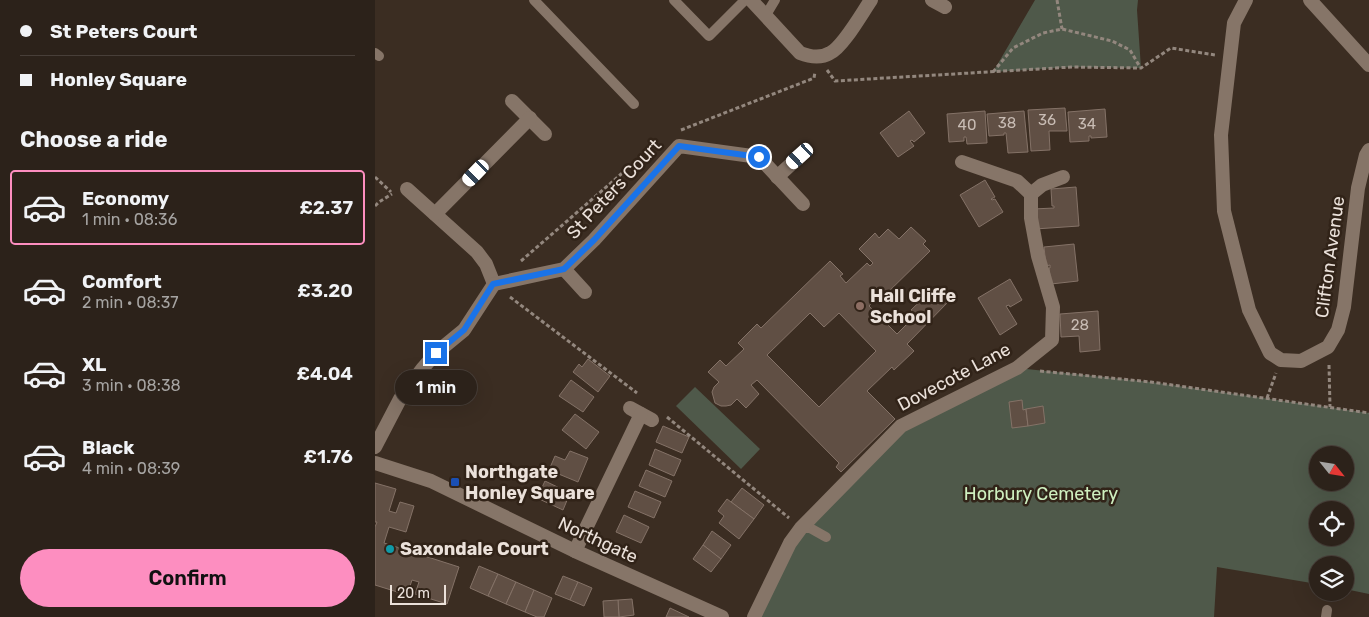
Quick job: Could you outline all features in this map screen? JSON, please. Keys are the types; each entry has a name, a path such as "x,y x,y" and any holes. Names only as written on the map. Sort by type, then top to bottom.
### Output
{"street":[{"path":"751,0 800,53 809,57 819,57 831,53 842,42 871,0"},
{"path":"932,0 945,7"},
{"path":"1246,0 1234,23 1221,135 1223,211 1249,310 1270,353 1281,360 1301,361 1328,347"},
{"path":"1309,0 1369,65"},
{"path":"513,100 545,134"},
{"path":"435,214 530,118"},
{"name":"St Peters Court","path":"564,269 594,240 679,146 759,157 803,204"},
{"name":"Clifton Avenue","path":"1328,347 1338,330 1344,307 1359,188 1366,155 1369,150"},
{"path":"777,177 800,156"},
{"path":"962,162 1017,181 1031,194 1043,184 1063,177"},
{"path":"403,194 435,214 477,252 486,264 493,284"},
{"name":"Dovecote Lane","path":"754,617 790,544 801,528 901,426 1017,368 1051,340 1053,307 1038,256 1031,218 1031,194"},
{"path":"375,446 400,399 436,353 464,330 493,284 564,269 585,292"},
{"path":"575,551 646,413"},
{"name":"Northgate","path":"375,463 431,481 575,551 721,617"}],"lane":[{"path":"534,0 634,104"},
{"path":"674,0 709,36 745,0"},
{"path":"765,15 775,0"},
{"path":"801,528 810,528 827,537"}],"path":[{"path":"1057,0 1062,29"},
{"path":"993,72 1013,48 1043,33 1062,29 1112,41 1130,50 1141,68"},
{"path":"819,57 835,81 1072,67 1141,68 1171,48 1230,57"},
{"path":"375,177 393,194"},
{"path":"375,206 393,194 403,194"},
{"path":"493,284 638,394"},
{"path":"1328,347 1330,407"},
{"path":"1267,398 1281,360"},
{"path":"1017,368 1151,382 1369,413"},
{"path":"646,413 801,528"}],"green space":[{"path":"1035,0 1138,0 1141,68 1072,67 993,72"},
{"name":"Horbury Cemetery","path":"1017,368 1151,382 1369,413 1369,594 1354,591 1354,556 1309,556 1309,583 1217,567 1214,617 754,617 790,543 901,426"},
{"path":"695,387 760,449 741,469 676,406"}],"building":[{"path":"1065,108 1067,131 1049,131 1050,150 1031,151 1028,110"},
{"path":"1105,109 1107,137 1091,138 1089,136 1089,141 1070,142 1068,112"},
{"path":"909,111 925,133 914,142 910,141 914,146 898,157 880,133"},
{"path":"985,111 987,143 967,144 966,137 964,137 964,141 949,142 947,114"},
{"path":"1024,111 1028,152 1008,153 1006,133 1004,135 989,136 987,114"},
{"path":"985,180 995,197 991,199 995,199 1003,212 979,227 960,195"},
{"path":"1076,187 1079,226 1035,229 1033,209 1054,208 1052,206 1051,189"},
{"path":"911,227 926,241 923,244 930,251 880,300 877,298 869,306 897,334 916,315 911,310 935,287 949,301 907,344 914,351 894,370 892,367 867,391 895,419 841,472 836,467 839,463 757,380 751,385 759,394 746,408 737,399 731,405 726,406 715,403 712,392 719,382 708,372 720,360 726,366 744,349 738,343 757,324 761,328 830,261 843,274 840,276 846,283 867,263 870,266 873,263 859,249 875,233 879,238 888,229 899,239","holes":["810,313 824,327 839,313 876,351 819,407 767,355"]},
{"path":"1074,244 1078,281 1051,284 1050,265 1046,266 1044,247"},
{"path":"1010,279 1022,300 1010,307 1009,305 1006,306 1017,324 1000,335 978,298"},
{"path":"1098,311 1100,350 1080,352 1079,336 1061,337 1060,314"},
{"path":"588,359 610,376 598,392 573,372 579,364 582,367"},
{"path":"571,380 594,397 583,412 559,396"},
{"path":"1022,400 1023,410 1026,409 1028,426 1012,428 1009,402"},
{"path":"1043,406 1045,423 1028,426 1026,409"},
{"path":"575,414 599,432 586,449 562,430"},
{"path":"663,426 689,437 682,453 656,442"},
{"path":"655,449 681,460 674,476 649,465"},
{"path":"570,451 588,458 578,482 549,470 555,456 565,460"},
{"path":"646,470 672,481 665,497 639,486"},
{"path":"545,481 570,493 563,510 537,498"},
{"name":"Saxondale Court","path":"375,483 396,489 389,511 396,513 400,502 414,506 406,532 389,527 384,543 459,567 447,604 415,594 419,582 412,580 407,595 375,585 375,527 377,522 375,522"},
{"path":"742,488 764,505 754,519 731,502"},
{"path":"635,491 661,502 654,518 628,507"},
{"path":"727,499 754,519 739,539 719,523 724,516 718,511"},
{"path":"624,515 649,527 641,543 616,532"},
{"path":"712,531 731,545 721,559 703,545"},
{"path":"703,545 721,559 711,572 693,559"},
{"path":"479,566 498,574 488,596 470,588"},
{"path":"498,574 516,582 506,604 488,596"},
{"path":"563,576 578,582 570,600 555,594"},
{"path":"516,582 534,590 525,612 506,604"},
{"path":"578,582 592,588 584,606 570,600"},
{"path":"534,590 552,598 544,617 537,617 525,612"},
{"path":"632,599 634,615 619,617 618,600"},
{"path":"618,600 619,617 604,617 603,601"},
{"path":"670,608 689,617 666,617"}],"place":[{"name":"Hall Cliffe School","path":"860,306"},
{"name":"Northgate Honley Square","path":"455,482"},
{"name":"Saxondale Court","path":"390,549"}],"route":[{"path":"436,353 464,330 493,284 564,269 594,240 679,146 759,157"}]}
